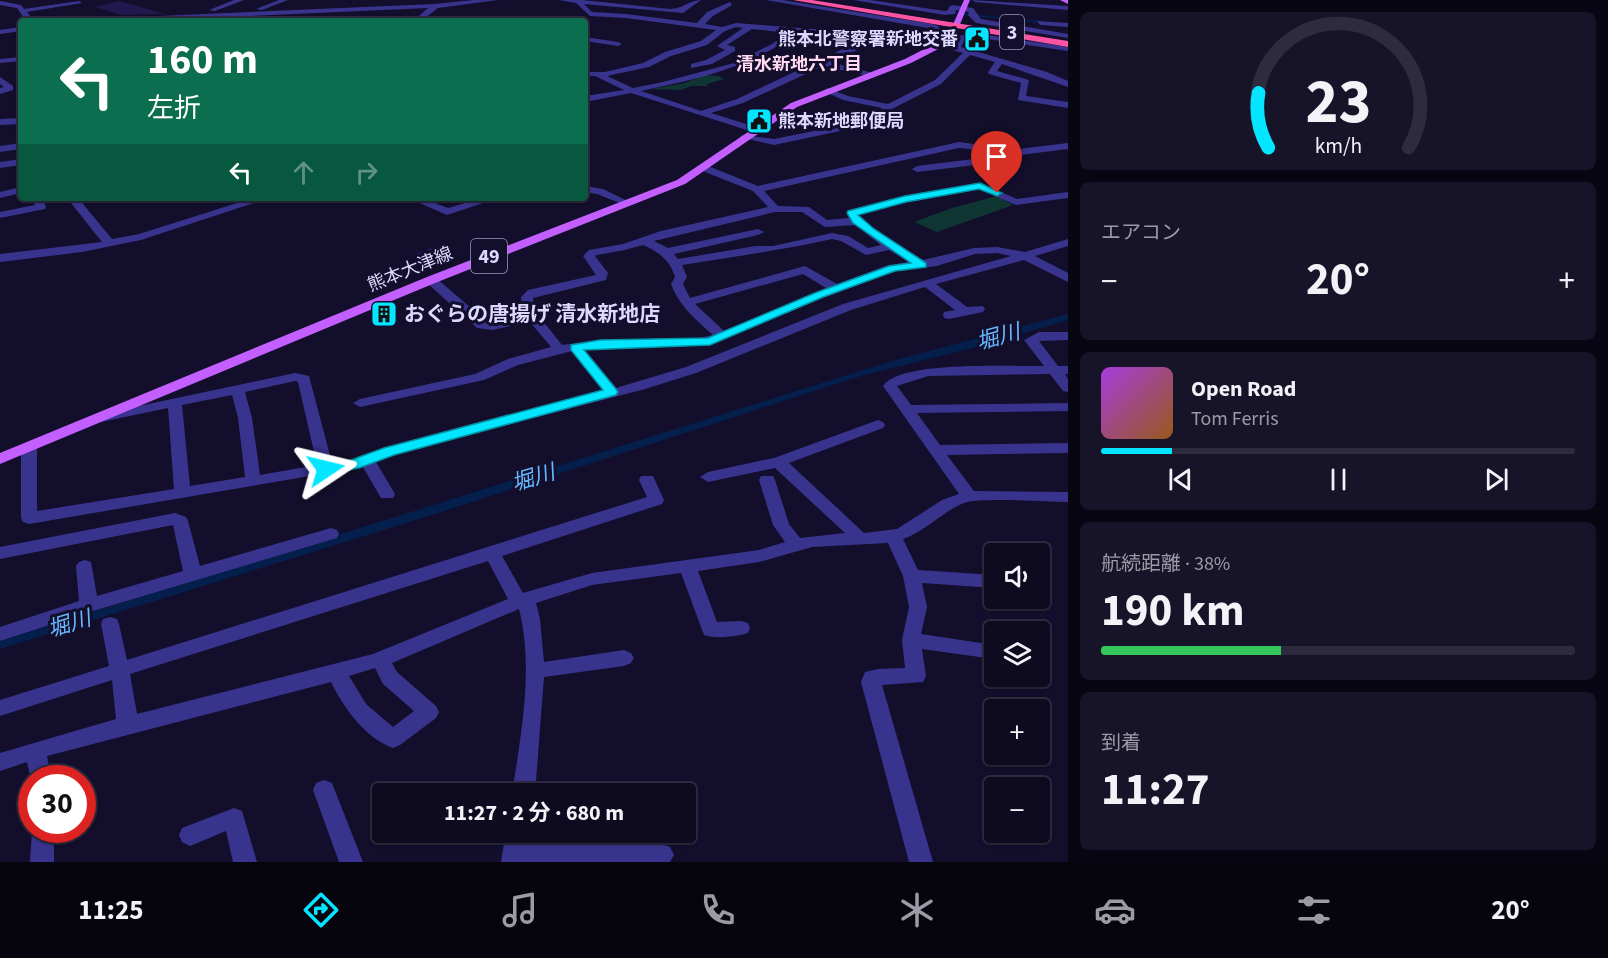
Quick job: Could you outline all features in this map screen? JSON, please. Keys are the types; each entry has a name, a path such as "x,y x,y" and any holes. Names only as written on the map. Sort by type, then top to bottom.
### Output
{"highway":[{"name":"3","path":"797,0 1068,43"},
{"name":"3","path":"813,0 874,8 956,25"}],"main road":[{"path":"1063,0 1068,2"},
{"path":"938,42 952,34 962,5"},
{"name":"熊本大津線","path":"0,459 431,280 672,186 704,168 794,105 870,75 938,42"}],"street":[{"path":"9,4 26,0"},
{"path":"245,18 284,0 314,11"},
{"path":"328,18 371,0"},
{"path":"421,18 442,0"},
{"path":"153,18 435,6 495,0"},
{"path":"562,0 670,11 683,10 699,0 730,4 710,14 700,25"},
{"path":"770,0 929,26 935,28 939,33 938,42"},
{"path":"831,0 918,14"},
{"path":"856,0 945,13 952,12 951,8 962,5"},
{"path":"907,0 962,5 973,10 972,15"},
{"path":"975,0 1068,8"},
{"path":"175,17 210,11 240,1 272,4"},
{"path":"578,2 591,14 722,29"},
{"path":"0,3 19,6 28,18"},
{"path":"22,11 55,3 80,3"},
{"path":"587,18 591,14"},
{"path":"972,15 1068,25"},
{"path":"972,15 984,22 1068,36"},
{"path":"0,25 18,26"},
{"path":"588,74 598,75 651,64 668,54 701,45 729,25 938,42 1035,71 1068,84"},
{"path":"680,80 669,74 700,65 732,49 721,46 751,26"},
{"path":"0,32 18,27"},
{"path":"588,99 680,80 737,65 775,46 795,31"},
{"path":"955,48 962,38 974,35 1068,50"},
{"path":"703,113 740,101 866,43 873,36"},
{"path":"588,39 618,44"},
{"path":"598,75 629,90 703,113 774,142 856,125 872,119 889,107 938,82 968,52"},
{"path":"0,61 18,59"},
{"path":"1000,61 992,72 1025,80 1021,98 1068,105"},
{"path":"822,63 870,75"},
{"path":"1035,71 1068,73"},
{"path":"0,80 15,87"},
{"path":"0,91 15,87"},
{"path":"827,91 846,98 889,107"},
{"path":"1024,91 1068,96"},
{"path":"0,122 18,120"},
{"path":"757,189 959,145 971,146 993,155 1068,146"},
{"path":"0,149 18,146"},
{"path":"917,169 1068,151"},
{"path":"0,165 18,162"},
{"path":"704,168 757,189 775,209"},
{"path":"922,265 890,246 856,221 852,213 905,199 980,186 1016,202 1068,195"},
{"path":"588,189 599,191 627,203"},
{"path":"0,195 18,191"},
{"path":"0,215 40,207 38,201"},
{"path":"74,201 110,244"},
{"path":"0,258 110,244 171,229 255,201"},
{"path":"420,201 447,212 483,201"},
{"path":"560,349 528,310 528,294 602,277 602,273 589,254 710,222 775,209 806,209 825,224 856,221"},
{"path":"667,252 758,232"},
{"path":"675,263 756,249 773,249 832,236 844,238 866,252 890,246"},
{"path":"644,241 667,252 681,277 677,284 679,290 704,321 722,336"},
{"path":"29,447 29,518 326,469 367,460 428,441 690,370 847,307 1068,242"},
{"path":"360,403 459,382 513,362 560,349 600,344 710,341 893,268 922,265 974,251 997,250 1024,255 1068,278"},
{"path":"687,302 805,270 836,289"},
{"path":"431,280 482,325 492,326 533,317"},
{"path":"929,284 964,311"},
{"path":"949,315 979,309"},
{"path":"1068,336 1039,336 1031,340 1061,370 1068,388"},
{"path":"575,347 612,392"},
{"path":"969,496 890,386 891,383 927,372 1061,370"},
{"path":"98,419 295,376 304,379 326,469"},
{"path":"237,388 245,418 253,480"},
{"path":"175,403 179,495 175,519"},
{"path":"906,409 1068,407"},
{"path":"708,477 778,462 878,425"},
{"path":"935,450 1068,448"},
{"path":"367,460 387,494"},
{"path":"778,462 859,538"},
{"path":"0,708 656,500 647,480"},
{"path":"767,480 782,525 795,544"},
{"path":"0,762 125,725 380,659 523,600 592,580 762,556 795,544 815,540 893,536 906,531 955,499 969,496 1068,497"},
{"path":"0,553 175,519 180,521 193,574"},
{"path":"0,634 89,605 193,574 250,560 331,534"},
{"path":"893,536 912,576 918,608 913,622 911,640 916,676 878,677 872,678 871,682 921,862"},
{"path":"492,553 531,613 533,671 531,744 524,783"},
{"path":"687,565 711,630 741,628"},
{"path":"86,566 89,605"},
{"path":"912,576 984,580"},
{"path":"110,624 120,670 127,718 125,725"},
{"path":"911,640 984,651"},
{"path":"533,671 624,658"},
{"path":"337,671 343,688 355,706 370,722 393,738 429,712 390,678 380,659"},
{"path":"36,750 38,765"},
{"path":"324,789 351,862"},
{"path":"190,835 234,818 245,862"},
{"path":"42,862 43,843"},
{"path":"515,849 662,855"}],"green space":[{"path":"705,75 719,76 724,79 707,84 707,86 691,86 681,90 651,89 685,83"},
{"path":"997,196 1013,205 937,232 914,222 952,208"}],"water":[{"name":"堀川","path":"1068,314 1068,320 984,345 861,376 435,514 0,649 0,641 895,360"}],"building":[{"path":"119,1 162,14 122,15 95,7"},
{"path":"433,247 444,254 425,261 414,254"}],"waterway":[{"path":"953,13 1041,22"}],"place":[{"name":"熊本北警察署新地交番","path":"977,39"},
{"name":"熊本新地郵便局","path":"759,121"},
{"name":"おぐらの唐揚げ 清水新地店","path":"384,314"}],"district":[{"name":"清水新地六丁目","path":"799,64"}],"route":[{"path":"326,469 354,465 389,452 612,392 575,347 600,344 710,341 819,295 893,268 922,265 856,221 852,213 905,199 980,186 985,186 997,193"}]}
